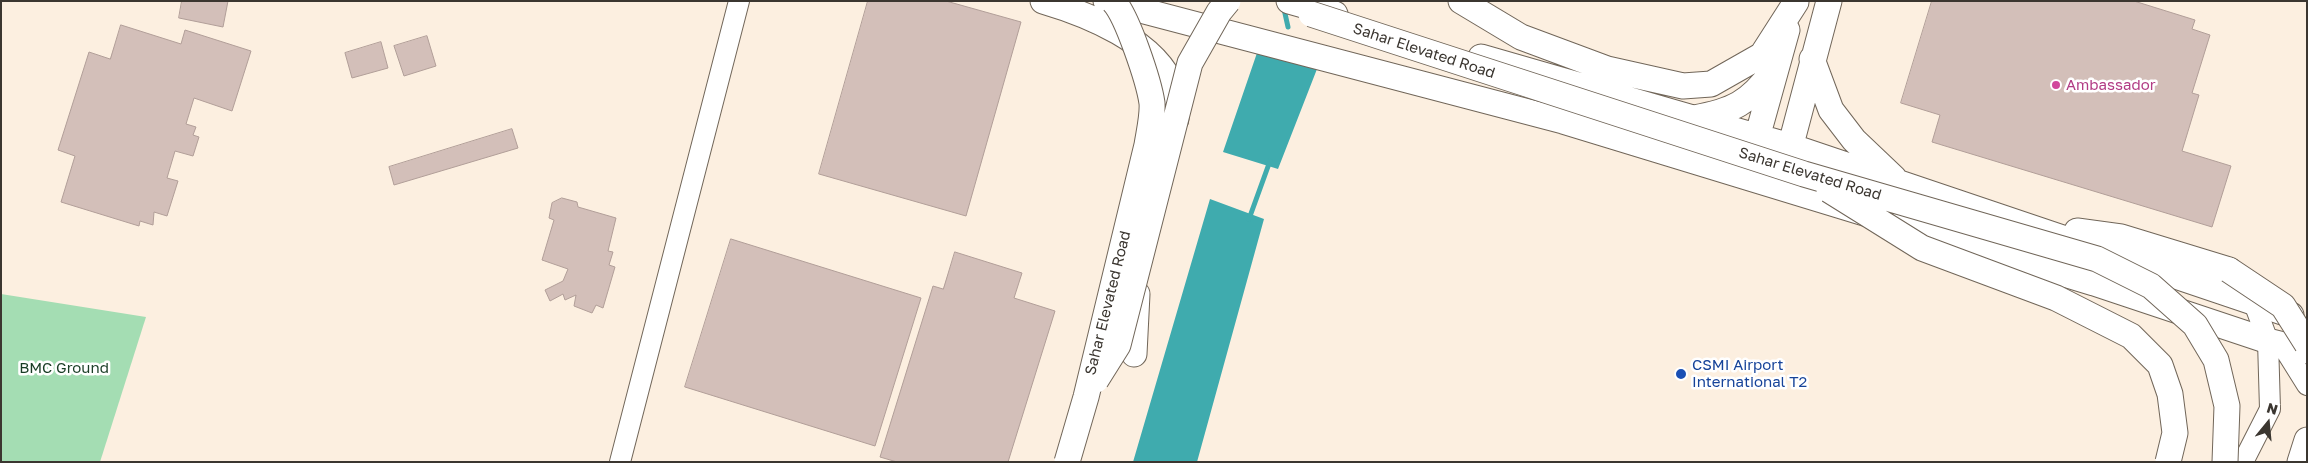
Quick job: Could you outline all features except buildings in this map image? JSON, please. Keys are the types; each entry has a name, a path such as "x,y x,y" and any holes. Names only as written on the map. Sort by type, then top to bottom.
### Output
{"main road":[{"path":"1043,1 1079,12 1117,30 1159,64 1174,89 1177,140 1170,178 1137,294 1134,354"},
{"path":"1106,1 1563,121 2307,350"},
{"name":"Sahar Elevated Road","path":"1067,462 1086,397 1147,146 1152,104 1140,60 1120,8 1113,1"},
{"path":"1086,397 1118,345 1190,62 1219,12 1228,1"},
{"name":"Sahar Elevated Road","path":"1274,1 1804,174 2097,259 2151,286 2194,325 2216,360 2226,406 2225,462"},
{"path":"1461,1 1481,15 1521,37 1607,69 1683,86 1711,84 1762,55 1796,2"},
{"path":"1779,187 1829,1"},
{"path":"1746,176 1796,2"},
{"path":"1294,3 1790,146 2307,320"},
{"path":"1812,59 1831,110 1854,140 1901,184"},
{"path":"1692,118 1723,113 1744,101 1760,89 1776,68"},
{"path":"1804,174 1922,248 2056,298 2132,336 2160,365 2170,394 2175,433 2168,462"},
{"path":"2017,222 2121,237 2229,270 2283,306 2286,343"},
{"path":"2300,462 2307,440"}],"street":[{"path":"620,462 739,1"},
{"path":"2254,303 2286,343 2307,385"},
{"path":"2243,462 2270,409 2286,343"}],"green space":[{"name":"BMC Ground","path":"1,294 146,317 100,462 1,462"}],"water":[{"path":"1258,50 1317,69 1278,169 1223,152"},
{"path":"1210,199 1264,219 1197,462 1133,462"}],"waterway":[{"path":"1284,9 1288,27"},
{"path":"1249,219 1270,161"}],"place":[{"name":"Ambassador","path":"2056,85"},
{"name":"CSMI Airport International T2","path":"1681,374"}]}
